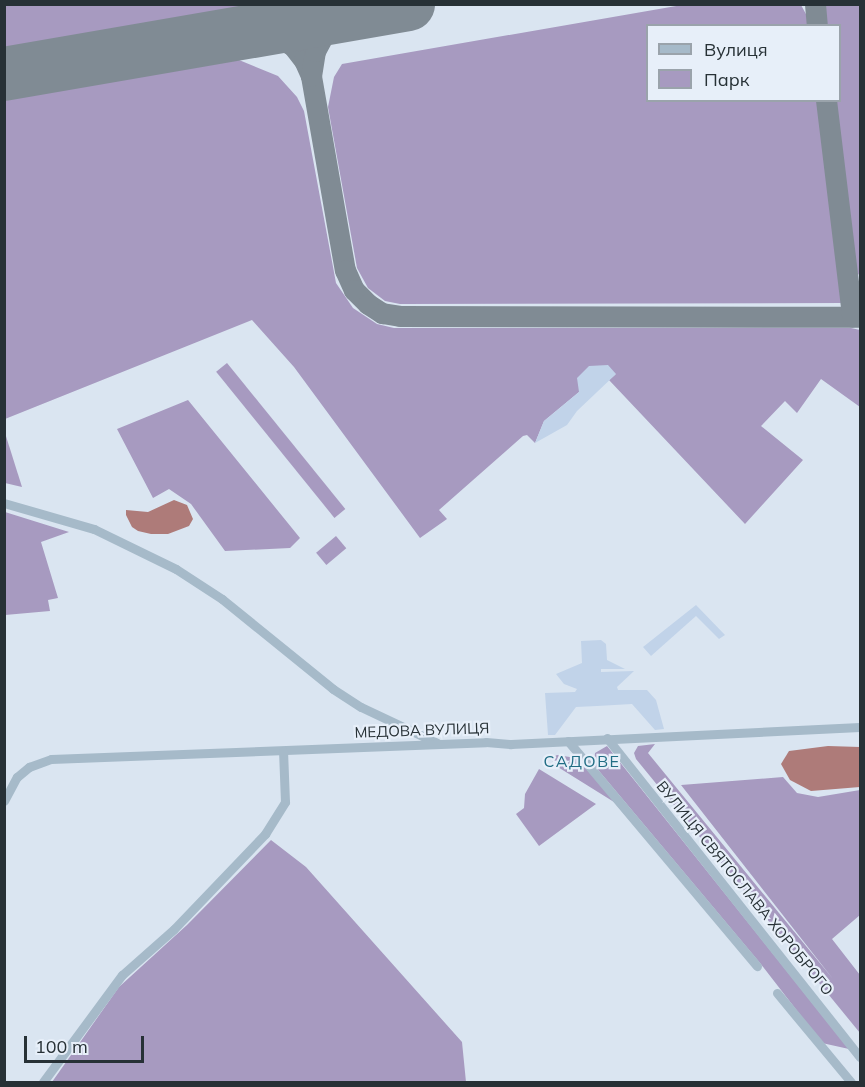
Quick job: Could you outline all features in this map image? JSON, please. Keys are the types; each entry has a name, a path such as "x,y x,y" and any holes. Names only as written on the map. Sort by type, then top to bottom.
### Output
{"street":[{"path":"4,503 94,529 176,569 222,598 333,689 372,713 440,744"},
{"name":"МЕДОВА ВУЛИЦЯ","path":"4,801 17,777 29,766 51,759 486,742 511,744 861,727"},
{"name":"ВУЛИЦЯ СВЯТОСЛАВА ХОРОБРОГО","path":"607,738 861,1056"},
{"path":"568,741 757,966"},
{"path":"43,1083 122,975 174,929 265,834 285,802 283,751"},
{"path":"777,993 851,1083"}],"green space":[{"path":"5,4 258,4 258,5 5,48"},
{"path":"682,5 801,5 807,16 808,24 646,24 646,102 818,102 842,303 400,304 385,301 368,288 357,268 328,107 334,77 342,64"},
{"path":"826,5 860,5 860,277 856,270 835,102 841,102 841,24 826,24"},
{"path":"239,60 278,76 297,97 304,111 336,283 353,308 377,324 394,328 851,328 860,330 860,407 821,379 797,413 785,401 761,426 803,460 745,524 609,380 616,374 579,392 544,421 535,443 527,435 523,436 439,510 447,519 420,538 294,367 252,320 5,419 5,100"},
{"path":"227,363 345,509 334,518 216,372"},
{"path":"188,400 300,538 290,548 225,551 191,504 169,489 153,498 117,429"},
{"path":"5,433 22,487 5,483"},
{"path":"5,512 69,532 41,542 58,598 48,600 50,611 5,615"},
{"path":"336,536 346,548 326,565 316,553"},
{"path":"655,744 648,753 833,979 681,785 783,777 797,793 818,797 860,790 860,915 832,939 860,975 860,1033 636,759 634,753 638,746"},
{"path":"607,746 849,1049 822,1043 760,963 594,765 595,753"},
{"path":"557,755 576,758 585,763 632,823 614,802 553,764 552,758"},
{"path":"539,769 596,804 539,846 516,814 524,808 525,794"},
{"path":"271,840 306,867 462,1042 466,1082 52,1082 119,987 187,925"}],"shaded area":[{"path":"608,365 616,374 577,411 567,425 535,443 544,421 579,392 577,378 589,366"},
{"path":"174,500 187,505 193,519 189,526 168,534 138,531 132,527 126,515 126,510 148,512"},
{"path":"696,605 725,635 719,639 696,616 651,656 643,647"},
{"path":"601,640 606,644 607,660 625,669 601,669 601,672 634,671 617,687 618,690 647,690 656,700 664,729 655,730 632,704 576,707 555,735 548,735 545,693 575,692 577,689 564,684 556,674 582,663 581,641"},
{"path":"828,746 860,747 860,787 811,791 790,780 781,764 789,751"}],"taxiway":[{"path":"815,4 817,24"},
{"path":"311,76 315,51 325,32 344,18 358,13"},
{"path":"231,35 254,32 274,35 293,46 304,60 311,76 345,270 354,290 368,304 382,313 400,316 860,317"},
{"path":"826,102 852,316"}],"runway":[{"path":"4,74 408,4"}],"district":[{"name":"САДОВЕ","path":"582,761"}]}
